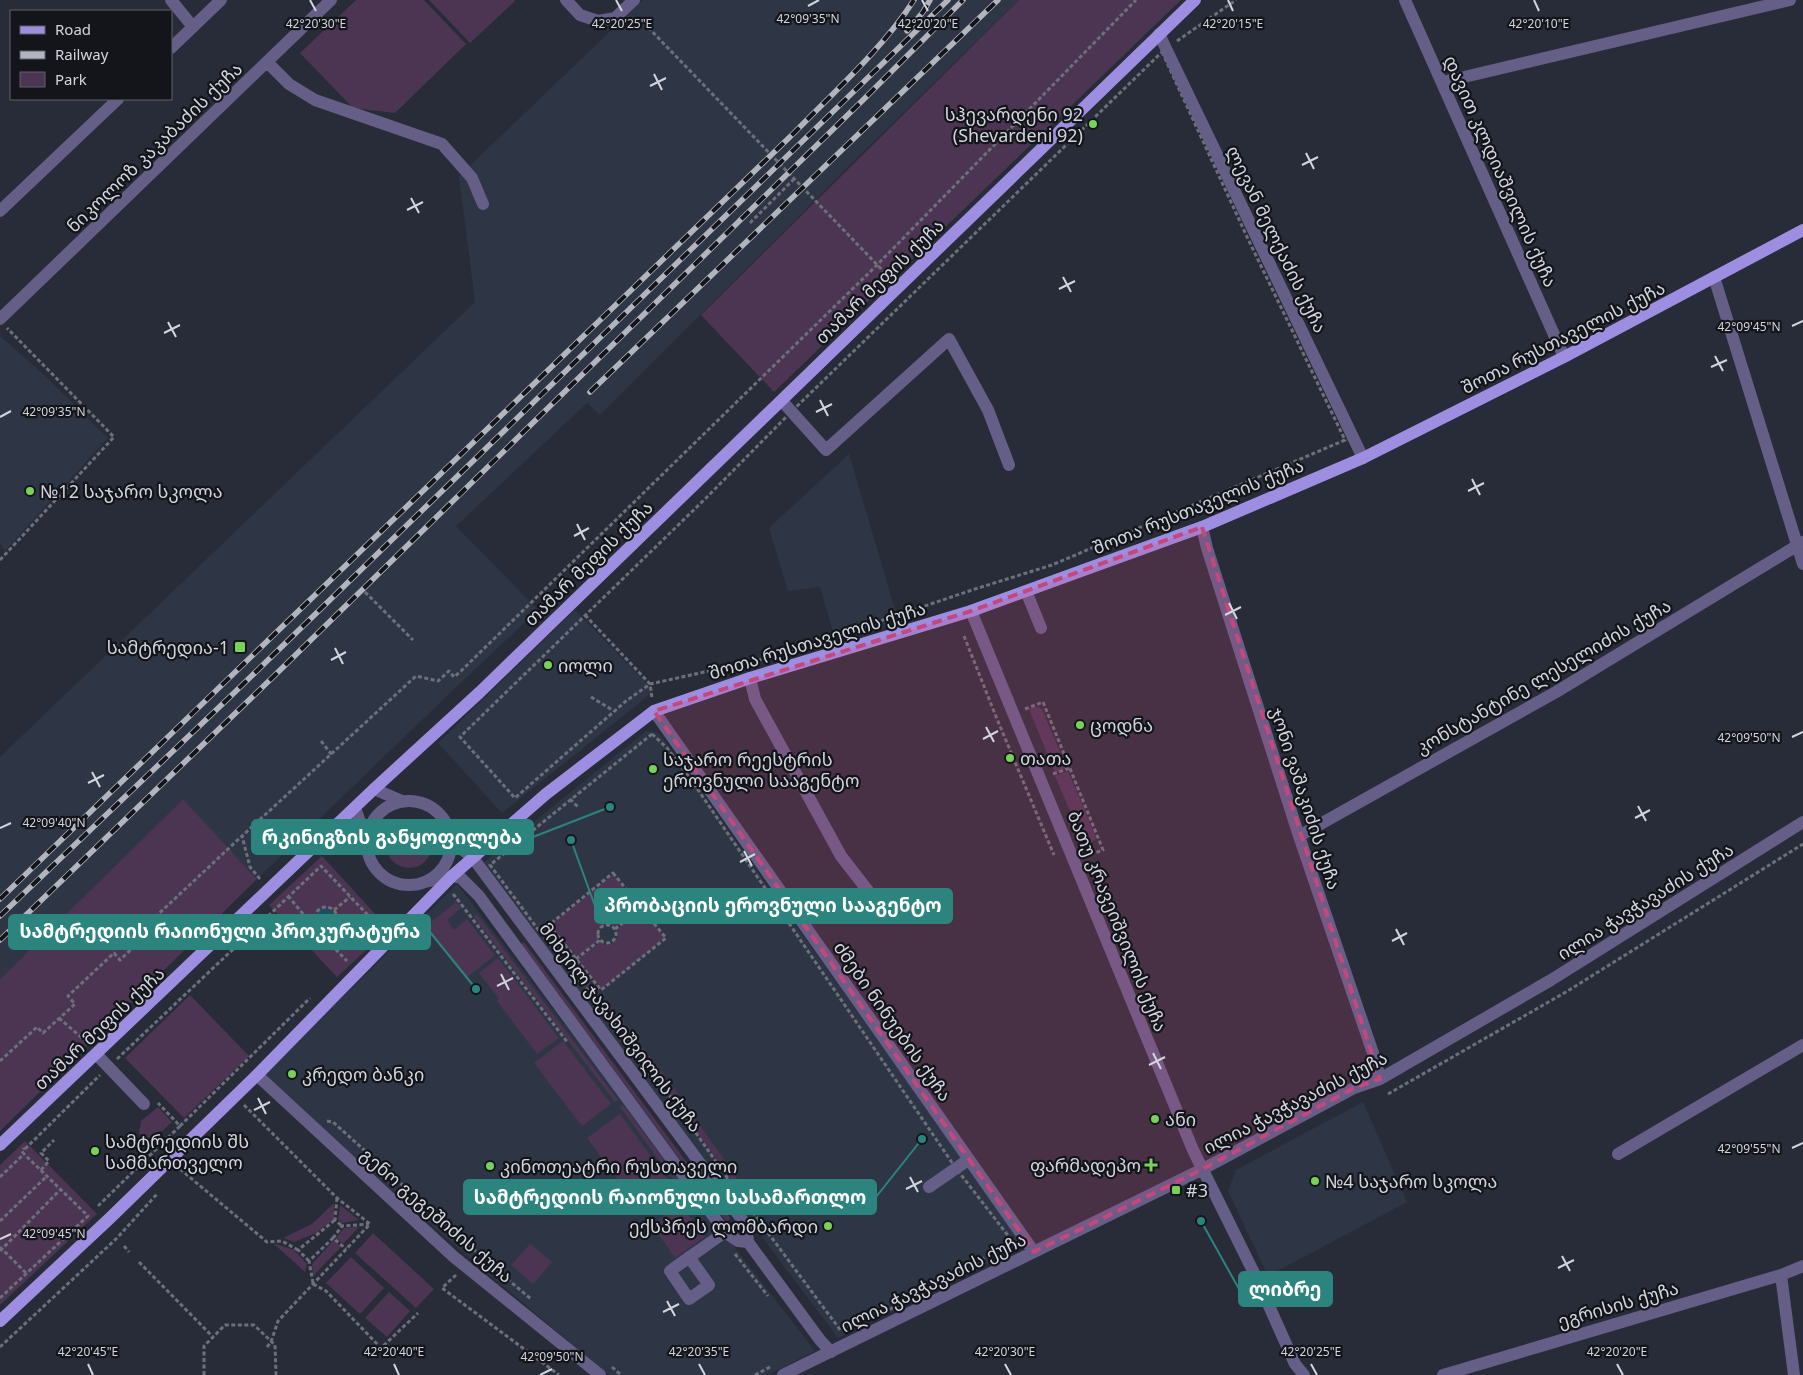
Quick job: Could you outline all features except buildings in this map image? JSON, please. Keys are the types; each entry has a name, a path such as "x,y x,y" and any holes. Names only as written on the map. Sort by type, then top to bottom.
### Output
{"main road":[{"name":"თამარ მეფის ქუჩა","path":"0,1145 374,789 480,692 1195,0"},
{"name":"შოთა რუსთაველის ქუჩა","path":"0,1321 110,1219 257,1076 452,876 546,794 654,711 750,678 971,611 1202,527 1363,458 1564,357 1803,230"}],"street":[{"path":"171,0 193,27"},
{"path":"172,47 221,0"},
{"name":"ნიკოლოზ კაკაბაძის ქუჩა","path":"3,323 331,0"},
{"path":"566,0 580,15 598,21 615,18 634,0"},
{"name":"დავით კლდიაშვილის ქუჩა","path":"1405,0 1564,357"},
{"path":"1443,82 1790,0"},
{"name":"ლევან მელქაძის ქუჩა","path":"1159,34 1363,458"},
{"path":"267,62 289,84 315,100 442,144 472,178 483,204"},
{"path":"0,211 117,100"},
{"path":"1714,277 1800,544 1803,564"},
{"path":"782,401 826,450 949,338 988,410 1009,465"},
{"name":"ჯონი ვაშაკიძის ქუჩა","path":"1202,527 1299,836 1375,1059 1380,1079"},
{"name":"კონსტანტინე ლესელიძის ქუჩა","path":"1299,836 1556,692 1800,544"},
{"path":"1026,591 1041,628"},
{"name":"ბათუ კრავეიშვილის ქუჩა","path":"971,611 1193,1150 1256,1278 1295,1364 1304,1375"},
{"path":"750,678 755,699 842,856 872,896"},
{"name":"ძმები ნინუების ქუჩა","path":"654,711 1034,1252"},
{"path":"374,789 402,801 422,802 439,812 445,820 450,830 452,841 447,861 442,870 425,882"},
{"path":"367,841 369,830 377,816 391,805 402,801"},
{"path":"356,808 367,841 371,862 385,878 404,885 415,885 452,876"},
{"name":"ილია ჭავჭავაძის ქუჩა","path":"783,1375 1203,1169 1354,1088 1380,1079 1551,980 1803,822"},
{"name":"მიხეილ ჯავახიშვილის ქუჩა","path":"452,841 473,858 746,1225 748,1242 820,1340 831,1352"},
{"name":"მიხეილ ჯავახიშვილის ქუჩა","path":"452,876 461,878 479,896 725,1232 738,1241 748,1242"},
{"path":"1618,1154 1803,1045"},
{"path":"97,1053 108,1067 150,1102"},
{"name":"გენო გეგეშიძის ქუჩა","path":"257,1076 465,1266 600,1375"},
{"path":"929,1187 955,1167 968,1160"},
{"path":"689,1257 725,1232"},
{"name":"ეგრისის ქუჩა","path":"1444,1375 1781,1275 1803,1266"},
{"path":"1781,1275 1794,1375"}],"path":[{"path":"0,1061 37,1027 43,1033 75,1004 68,996 114,953 120,960 142,940 137,934 416,676 438,681 449,672 454,677 461,671 877,266 1136,0"},
{"path":"1174,44 1236,0"},
{"path":"641,20 898,287"},
{"path":"750,222 794,179"},
{"path":"916,291 460,737 515,798 614,711 650,684 758,660 854,630 974,588 1052,565 1345,440"},
{"path":"0,560 114,437 3,323"},
{"path":"365,592 413,640"},
{"path":"572,602 650,684 654,711"},
{"path":"591,697 614,711"},
{"path":"1025,709 1043,702 1103,850 1086,856"},
{"path":"652,734 668,748 690,778 955,1167 1013,1242 897,1306 841,1331 731,1183 663,1086 600,1005 588,993 490,865 652,734"},
{"path":"321,742 332,754"},
{"path":"1053,774 1070,768"},
{"path":"570,799 579,808"},
{"path":"242,836 250,867"},
{"path":"1388,1094 1566,992 1803,844"},
{"path":"25,1149 108,1067 321,866 382,930"},
{"path":"613,873 666,938 602,990 576,959 549,925 613,873"},
{"path":"448,902 454,895 464,908"},
{"path":"288,896 347,961"},
{"path":"334,910 350,897"},
{"path":"298,942 315,926 315,917 318,910 328,907 334,910 337,917 333,927 326,929 315,926"},
{"path":"615,929 642,908"},
{"path":"610,926 615,929 616,935 612,942 606,943 600,940 598,932 602,927 610,926"},
{"path":"576,959 600,940"},
{"path":"341,968 354,955"},
{"path":"588,993 598,986"},
{"path":"98,1206 314,994"},
{"path":"59,1018 97,1053"},
{"path":"150,1102 180,1126"},
{"path":"238,1111 244,1105 337,1198 370,1224"},
{"path":"324,1120 333,1122 464,1242 533,1300"},
{"path":"41,1170 49,1161 41,1153 54,1140"},
{"path":"0,1177 24,1154 88,1216 0,1298"},
{"path":"174,1176 187,1163"},
{"path":"180,1169 267,1242 282,1241 298,1250 309,1261 313,1284"},
{"path":"0,1221 47,1176"},
{"path":"26,1272 1,1249 60,1190"},
{"path":"0,1347 117,1238 161,1190"},
{"path":"298,1250 335,1220 337,1198"},
{"path":"335,1220 342,1226 370,1224"},
{"path":"267,1347 271,1342 278,1321 370,1224"},
{"path":"309,1261 333,1238 342,1226"},
{"path":"333,1238 346,1249"},
{"path":"124,1246 129,1252"},
{"path":"139,1262 213,1337"},
{"path":"465,1266 442,1288 559,1375"},
{"path":"313,1284 326,1291 382,1348 418,1313"},
{"path":"204,1375 204,1346 225,1325 254,1325 276,1346 276,1375"},
{"path":"605,1361 621,1375"}],"highlighted area":[{"path":"1202,527 1380,1079 1354,1088 1203,1169 1034,1252 654,711 971,611"}],"shaded area":[{"path":"643,0 1019,0 849,166 600,415 587,403 456,526 538,610 257,879 183,799 0,979 0,757 475,302 459,176"},
{"name":"№12 საჯარო სკოლა","path":"0,336 43,374 108,438 5,551 0,543"},
{"path":"849,454 899,623 836,642 820,587 788,591 769,528"},
{"path":"575,610 654,691 502,813 438,743"},
{"path":"646,731 659,733 1024,1246 838,1338 482,864"},
{"path":"457,884 815,1351 768,1375 609,1375 460,1250 263,1076"},
{"name":"№4 საჯარო სკოლა","path":"1363,1102 1407,1202 1268,1276 1228,1191 1236,1170"}],"green space":[{"path":"356,0 424,0 466,44 395,113 353,108 300,53"},
{"path":"429,0 514,0 515,1 470,43"},
{"path":"1019,0 1181,0 774,392 701,315"},
{"path":"1033,707 1042,709 1067,768 1055,773 1029,709"},
{"path":"1068,771 1096,839 1085,846 1055,776"},
{"path":"183,799 257,879 0,1131 0,979"},
{"path":"405,822 413,822 422,826 428,832 432,845 428,858 422,864 413,868 405,868 396,864 390,858 386,849 386,841 390,832 396,826"},
{"path":"322,856 389,929 337,977 269,905"},
{"path":"613,875 641,908 616,928 608,924 601,926 598,932 599,941 577,958 550,925"},
{"path":"456,902 461,908 447,920 454,930 467,919 495,955 466,978 425,927"},
{"path":"642,909 665,938 602,989 577,959 600,942 605,945 613,943 618,937 617,929"},
{"path":"477,914 618,1100 615,1102 474,917"},
{"path":"541,923 544,924 600,998 596,1002 540,927"},
{"path":"524,942 699,1179 696,1181 521,944"},
{"path":"498,958 559,1038 537,1054 497,1001 499,999 479,973"},
{"path":"190,995 249,1056 184,1118 125,1058"},
{"path":"608,1002 671,1084 737,1178 732,1181 667,1089 603,1005"},
{"path":"563,1041 611,1104 582,1126 534,1063"},
{"path":"623,1105 684,1187 681,1190 620,1107"},
{"path":"158,1107 172,1122 148,1144 139,1133 141,1121"},
{"path":"620,1114 674,1188 642,1212 587,1138"},
{"path":"25,1141 97,1214 0,1305 0,1165"},
{"path":"705,1183 730,1218 728,1222 700,1186"},
{"path":"334,1203 334,1219 316,1233 294,1242 283,1238 312,1224"},
{"path":"681,1204 705,1237 675,1258 652,1225"},
{"path":"340,1205 359,1220 342,1223 338,1219"},
{"path":"359,1227 343,1244 336,1238 344,1228"},
{"path":"373,1233 434,1289 416,1308 355,1253"},
{"path":"334,1240 341,1247 313,1276 312,1264"},
{"path":"273,1243 294,1250 307,1264 305,1272"},
{"path":"530,1244 552,1262 533,1284 511,1265"},
{"path":"351,1257 384,1288 360,1314 326,1283"},
{"path":"389,1292 410,1311 387,1337 365,1318"}],"water":[{"path":"326,909 332,912 335,918 332,924 326,927 320,924 317,918 320,912"}],"railway":[{"path":"0,899 795,132 873,52 902,18 914,0"},
{"path":"907,31 923,12 930,0"},
{"path":"0,916 235,692 948,0"},
{"path":"0,940 273,677 963,0"},
{"path":"590,392 998,0"}],"place":[{"name":"სჰევარდენი 92 (Shevardeni 92)","path":"1093,124"},
{"name":"№12 საჯარო სკოლა","path":"30,491"},
{"name":"სამტრედია-1","path":"240,647"},
{"name":"იოლი","path":"548,665"},
{"name":"ცოდნა","path":"1080,725"},
{"name":"თათა","path":"1010,758"},
{"name":"საჯარო რეესტრის ეროვნული სააგენტო","path":"653,769"},
{"name":"რკინიგზის განყოფილება","path":"610,807"},
{"name":"პრობაციის ეროვნული სააგენტო","path":"571,840"},
{"name":"სამტრედიის რაიონული პროკურატურა","path":"476,989"},
{"name":"კრედო ბანკი","path":"292,1074"},
{"name":"ანი","path":"1155,1119"},
{"name":"სამტრედიის რაიონული სასამართლო","path":"922,1139"},
{"name":"სამტრედიის შს სამმართველო","path":"95,1151"},
{"name":"ფარმადეპო","path":"1151,1165"},
{"name":"კინოთეატრი რუსთაველი","path":"490,1166"},
{"name":"№4 საჯარო სკოლა","path":"1315,1181"},
{"name":"#3","path":"1176,1190"},
{"name":"ლიბრე","path":"1201,1221"},
{"name":"ექსპრეს ლომბარდი","path":"828,1226"}]}
